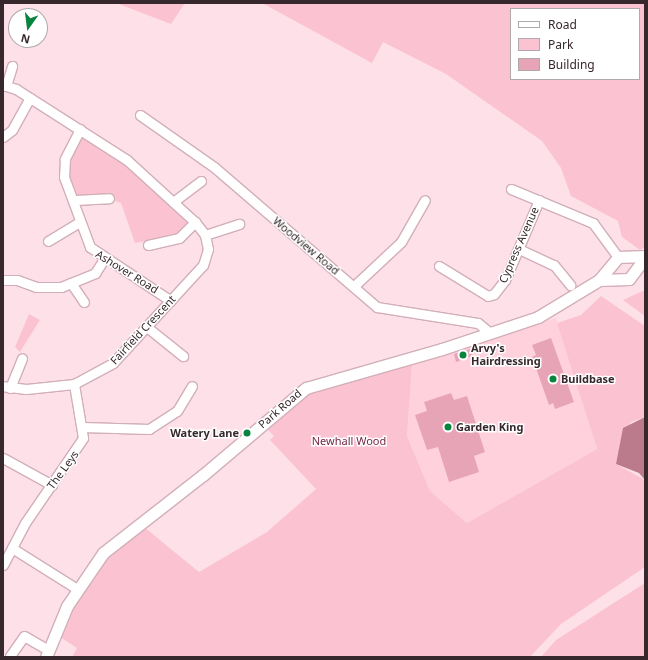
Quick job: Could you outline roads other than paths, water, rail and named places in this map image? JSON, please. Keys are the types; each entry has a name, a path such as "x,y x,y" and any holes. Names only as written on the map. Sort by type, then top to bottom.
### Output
{"main road":[{"name":"Park Road","path":"47,654 77,589 94,562 113,544 204,475 306,388 490,333 538,317 599,280 615,262 630,256 645,257 629,279 599,280"},
{"path":"630,256 637,270"},
{"path":"615,262 621,279"}],"street":[{"path":"12,66 5,86 30,98 127,160 195,222 206,235 239,224"},
{"path":"3,137 12,130 30,98"},
{"name":"Woodview Road","path":"140,114 214,167 354,286 368,300 385,310 478,323 490,333"},
{"name":"Ashover Road","path":"80,129 63,170 66,187 75,200 80,222 90,247 104,259 144,280 171,301"},
{"path":"173,202 201,181"},
{"path":"511,189 593,223 615,262"},
{"path":"75,200 109,198"},
{"path":"354,286 401,242 425,200"},
{"name":"Cypress Avenue","path":"439,266 488,296 494,294 505,280 539,200"},
{"path":"48,241 80,222"},
{"path":"148,245 179,238 195,222"},
{"name":"Fairfield Crescent","path":"6,387 74,384 113,363 148,328 203,265 208,249 206,235"},
{"path":"519,249 554,265 570,285"},
{"path":"3,280 17,280 46,288 71,284 95,273 104,259"},
{"path":"71,284 84,302"},
{"path":"148,328 183,356"},
{"path":"6,387 22,358"},
{"name":"The Leys","path":"3,565 12,548 52,485 80,446 82,427 74,384"},
{"path":"82,427 149,429 177,411 192,386"},
{"path":"3,458 52,485"},
{"path":"12,548 77,589"},
{"path":"10,656 24,636 47,654"}],"place":[{"name":"Arvy's Hairdressing","path":"463,355"},
{"name":"Buildbase","path":"553,379"},
{"name":"Garden King","path":"448,427"},
{"name":"Watery Lane","path":"247,433"}],"park label":[{"name":"Newhall Wood","path":"349,441"}]}
